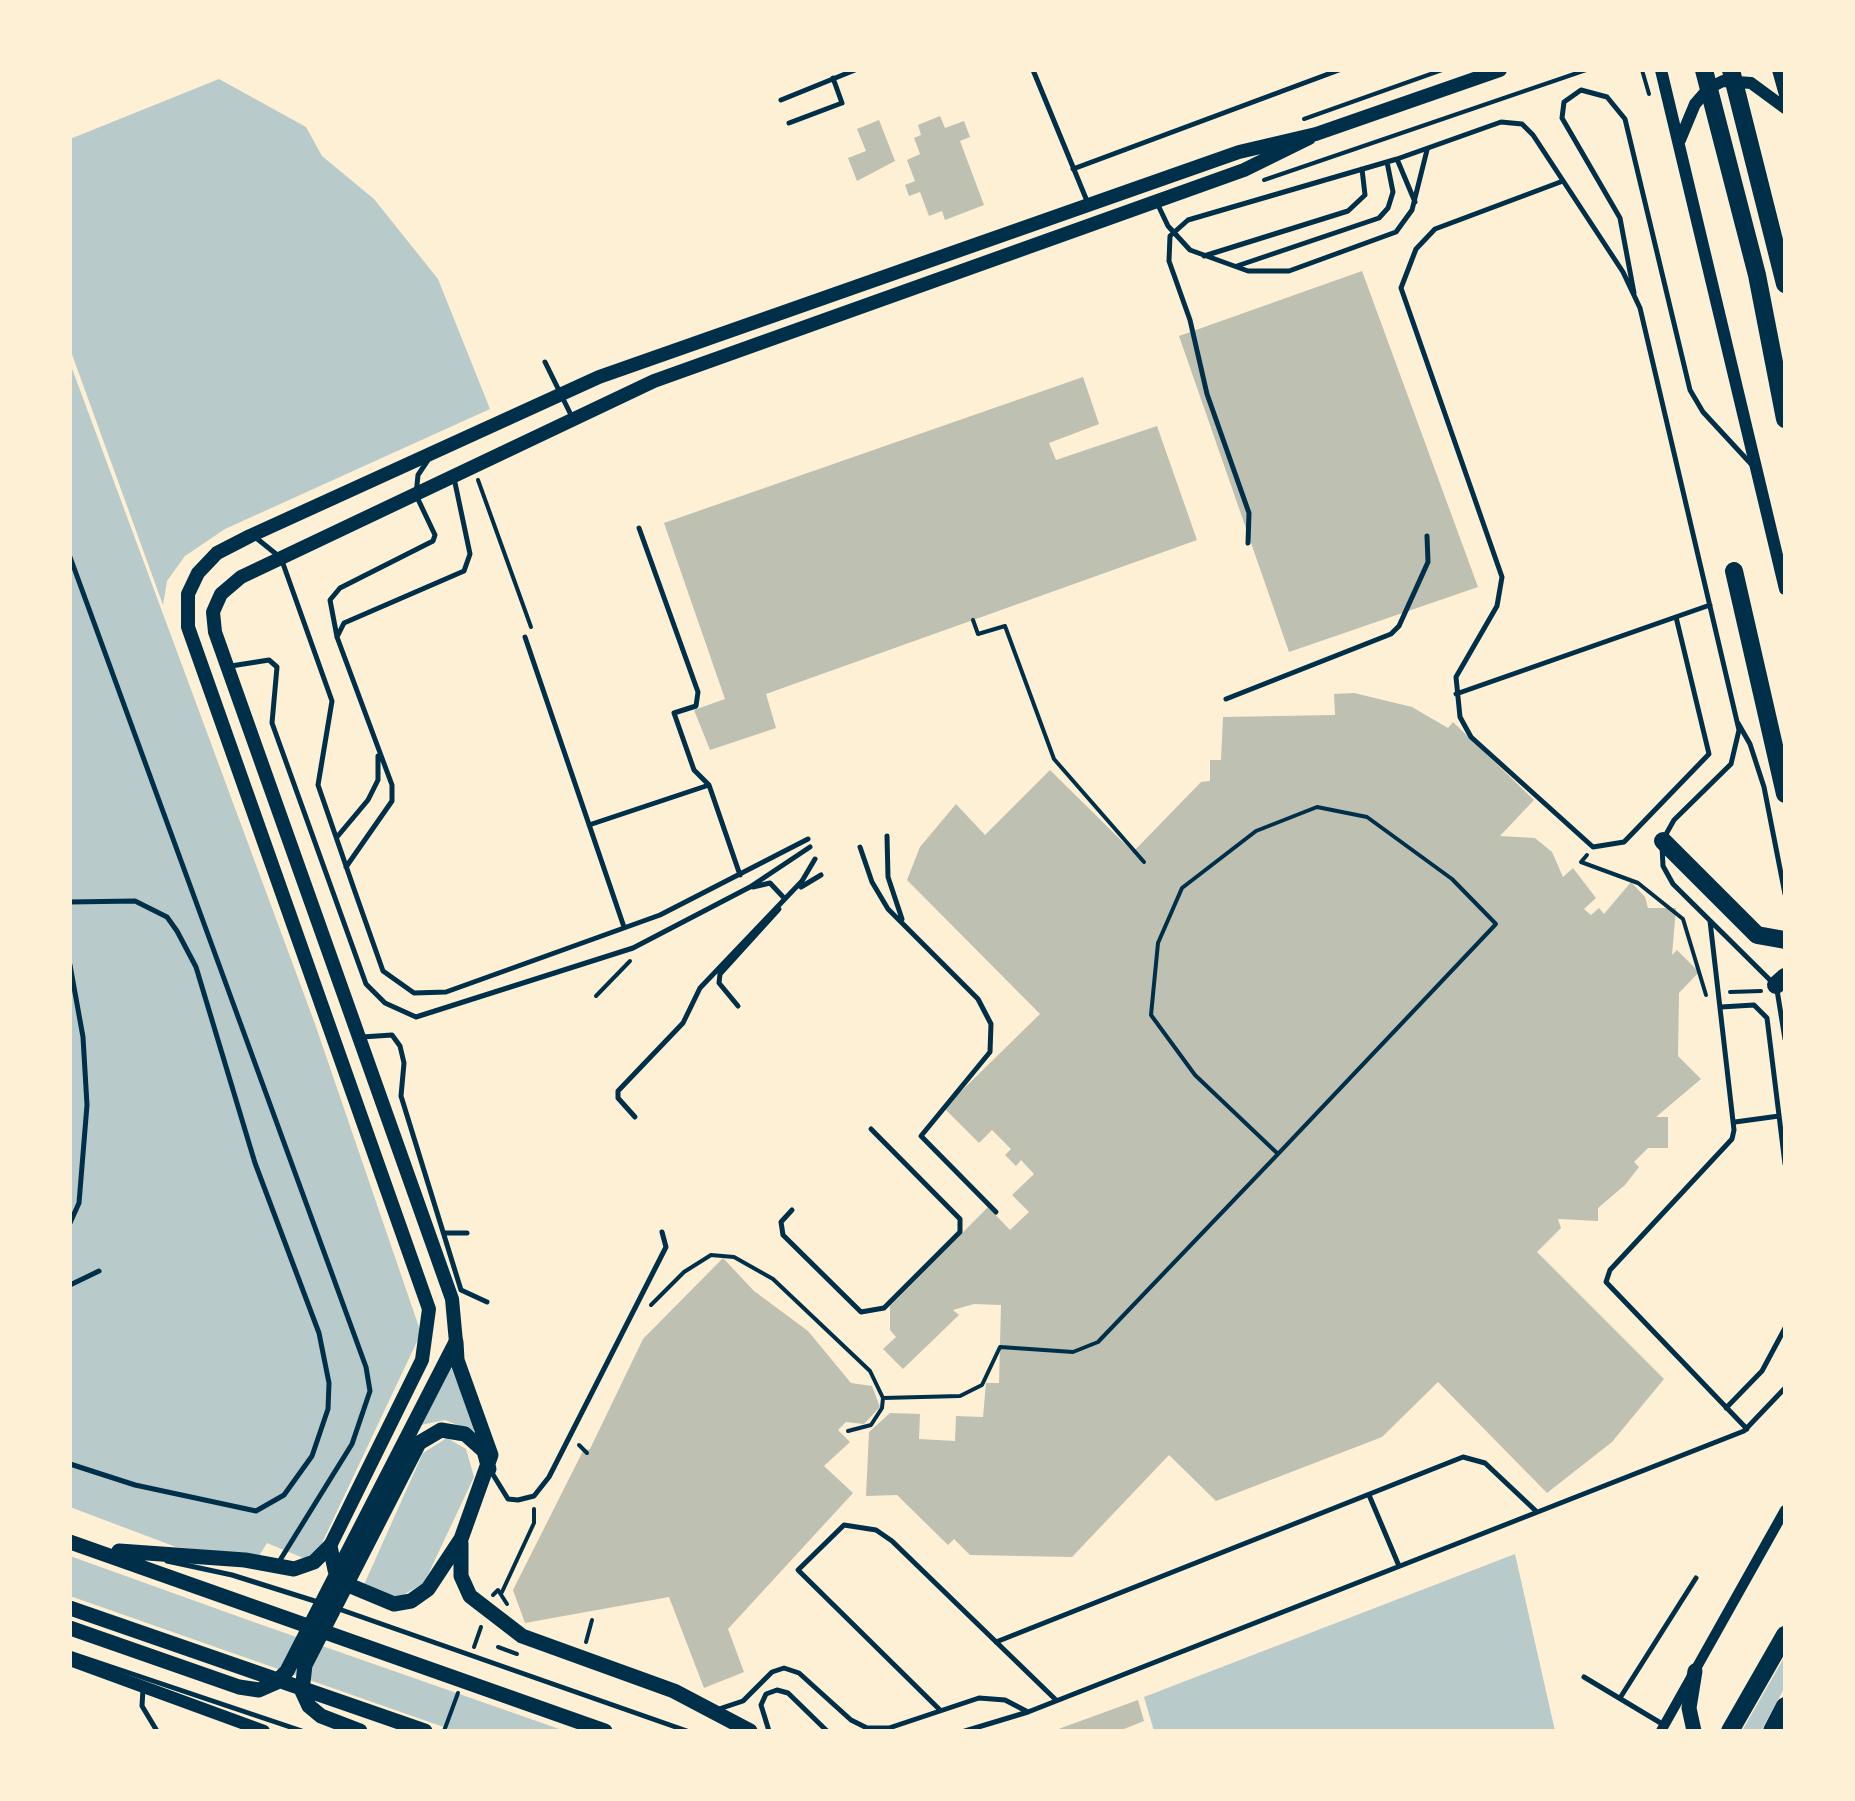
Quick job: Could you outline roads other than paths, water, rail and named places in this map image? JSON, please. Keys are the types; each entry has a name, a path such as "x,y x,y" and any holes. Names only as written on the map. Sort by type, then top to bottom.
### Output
{"highway":[{"path":"1704,70 1757,275 1785,420"},
{"path":"1731,70 1785,284"},
{"path":"1734,571 1785,794"},
{"path":"1663,841 1757,935 1785,940"},
{"path":"1730,1731 1785,1635"},
{"path":"1772,1731 1785,1706"}],"main road":[{"path":"70,1541 139,1555 304,1567 330,1546 422,1360 429,1336 429,1309 188,628 188,594 198,573 217,553 560,393 1239,152 1316,134 1493,73 1514,70"},
{"path":"330,1546 335,1570 346,1584 394,1604 411,1601 428,1589 461,1539 489,1469 489,1444 457,1360 452,1299 226,667 213,621 216,602 233,581 572,418 727,352 1261,164 1316,134"},
{"path":"360,1731 314,1712 301,1682 305,1665 456,1342"},
{"path":"70,1628 238,1687 267,1688 287,1671 407,1460 434,1432 466,1434 479,1444 489,1469"},
{"path":"461,1539 461,1576 466,1590 522,1636 651,1681 750,1731"},
{"path":"70,1541 606,1731"},
{"path":"70,1608 425,1731"},
{"path":"1694,1731 1689,1708 1695,1671"}],"street":[{"path":"1660,70 1785,589"},
{"path":"1778,70 1785,96"},
{"path":"1680,142 1695,104 1709,88 1724,80 1751,82 1785,108"},
{"path":"1662,1728 1785,1510"},
{"path":"70,1660 264,1731"}],"lane":[{"path":"781,100 854,70"},
{"path":"1033,70 1088,204"},
{"path":"1073,169 1339,70"},
{"path":"789,123 842,102 834,78"},
{"path":"1759,472 1693,397 1626,119 1607,96 1581,90 1564,102 1562,118 1620,218 1634,296 1739,739 1731,764 1674,820 1663,841 1667,876 1710,921 1780,981 1785,1040"},
{"path":"1248,542 1249,513 1207,394 1190,320 1167,253 1175,229 1188,220 1397,159 1500,122 1515,121 1528,128 1634,296"},
{"path":"1158,202 1174,235 1204,256 1263,274 1289,271 1380,240 1403,226 1414,202 1418,174 1428,148"},
{"path":"1397,159 1414,202"},
{"path":"1234,267 1378,218 1388,208 1393,192 1387,162"},
{"path":"1204,256 1348,211 1365,195 1362,169"},
{"path":"1563,181 1435,229 1416,249 1401,288 1502,577 1498,606 1459,666 1456,694 1460,718 1471,737 1593,847 1624,842 1709,754 1676,617"},
{"path":"545,362 572,418"},
{"path":"346,867 392,801 392,784 337,636 330,600 340,588 433,541 436,535 416,495 418,475 436,448"},
{"path":"337,636 344,623 464,571 470,554 454,476"},
{"path":"639,528 698,692 696,706 674,713 694,770 709,785 740,876"},
{"path":"250,536 264,540 281,558 332,701 318,785 383,971 414,993 446,992 624,928 740,876 808,839"},
{"path":"1226,699 1391,634 1399,626 1428,562 1426,536"},
{"path":"70,557 316,1224 368,1380 367,1409 352,1444 276,1567"},
{"path":"1456,694 1710,605"},
{"path":"525,637 624,928"},
{"path":"226,667 269,660 278,667 272,723 366,984 385,1003 416,1017 633,948 750,887 810,847"},
{"path":"1736,720 1760,770 1785,894"},
{"path":"336,838 368,800 378,780 374,744"},
{"path":"589,825 709,785"},
{"path":"887,836 888,878 905,926"},
{"path":"860,847 872,882 905,926 978,999 991,1024 990,1052 921,1136 996,1212"},
{"path":"635,1117 618,1098 618,1090 683,1023 700,988 816,859"},
{"path":"738,1006 718,982 720,974 808,880 821,875"},
{"path":"750,887 770,884 784,899"},
{"path":"70,902 104,898 152,906 166,917 190,955 255,1164 319,1333 329,1383 328,1409 312,1456 284,1495 256,1511 135,1485 70,1464"},
{"path":"1710,921 1735,1122 1732,1139 1610,1270 1606,1282 1747,1429"},
{"path":"70,966 80,1019 87,1105 80,1203 70,1223"},
{"path":"1721,1007 1748,1004 1764,1012 1785,1164"},
{"path":"359,1038 392,1035 400,1046 404,1063 401,1096 462,1290 487,1302"},
{"path":"1735,1122 1779,1116"},
{"path":"792,1210 781,1222 783,1235 861,1312 884,1308 893,1301 960,1232 960,1219 872,1129"},
{"path":"489,1469 508,1499 534,1496 549,1477 666,1247 662,1232"},
{"path":"444,1233 467,1233"},
{"path":"70,1286 99,1271"},
{"path":"1726,1408 1762,1371 1785,1328"},
{"path":"965,1731 1028,1712 1747,1429 1785,1388"},
{"path":"996,1642 1469,1458 1485,1464 1537,1512"},
{"path":"1369,1494 1399,1566"},
{"path":"940,1710 798,1570 844,1525 876,1530 1056,1700"},
{"path":"139,1555 294,1593 687,1731"},
{"path":"1620,1698 1696,1578"},
{"path":"70,1653 302,1731"},
{"path":"712,1710 743,1701 772,1672 784,1668 800,1673 850,1720 867,1728 888,1728 992,1698 1028,1712"},
{"path":"1584,1677 1662,1728"},
{"path":"143,1689 142,1706 157,1731"},
{"path":"770,1731 761,1705 766,1694 777,1690 788,1694 827,1731"}]}
